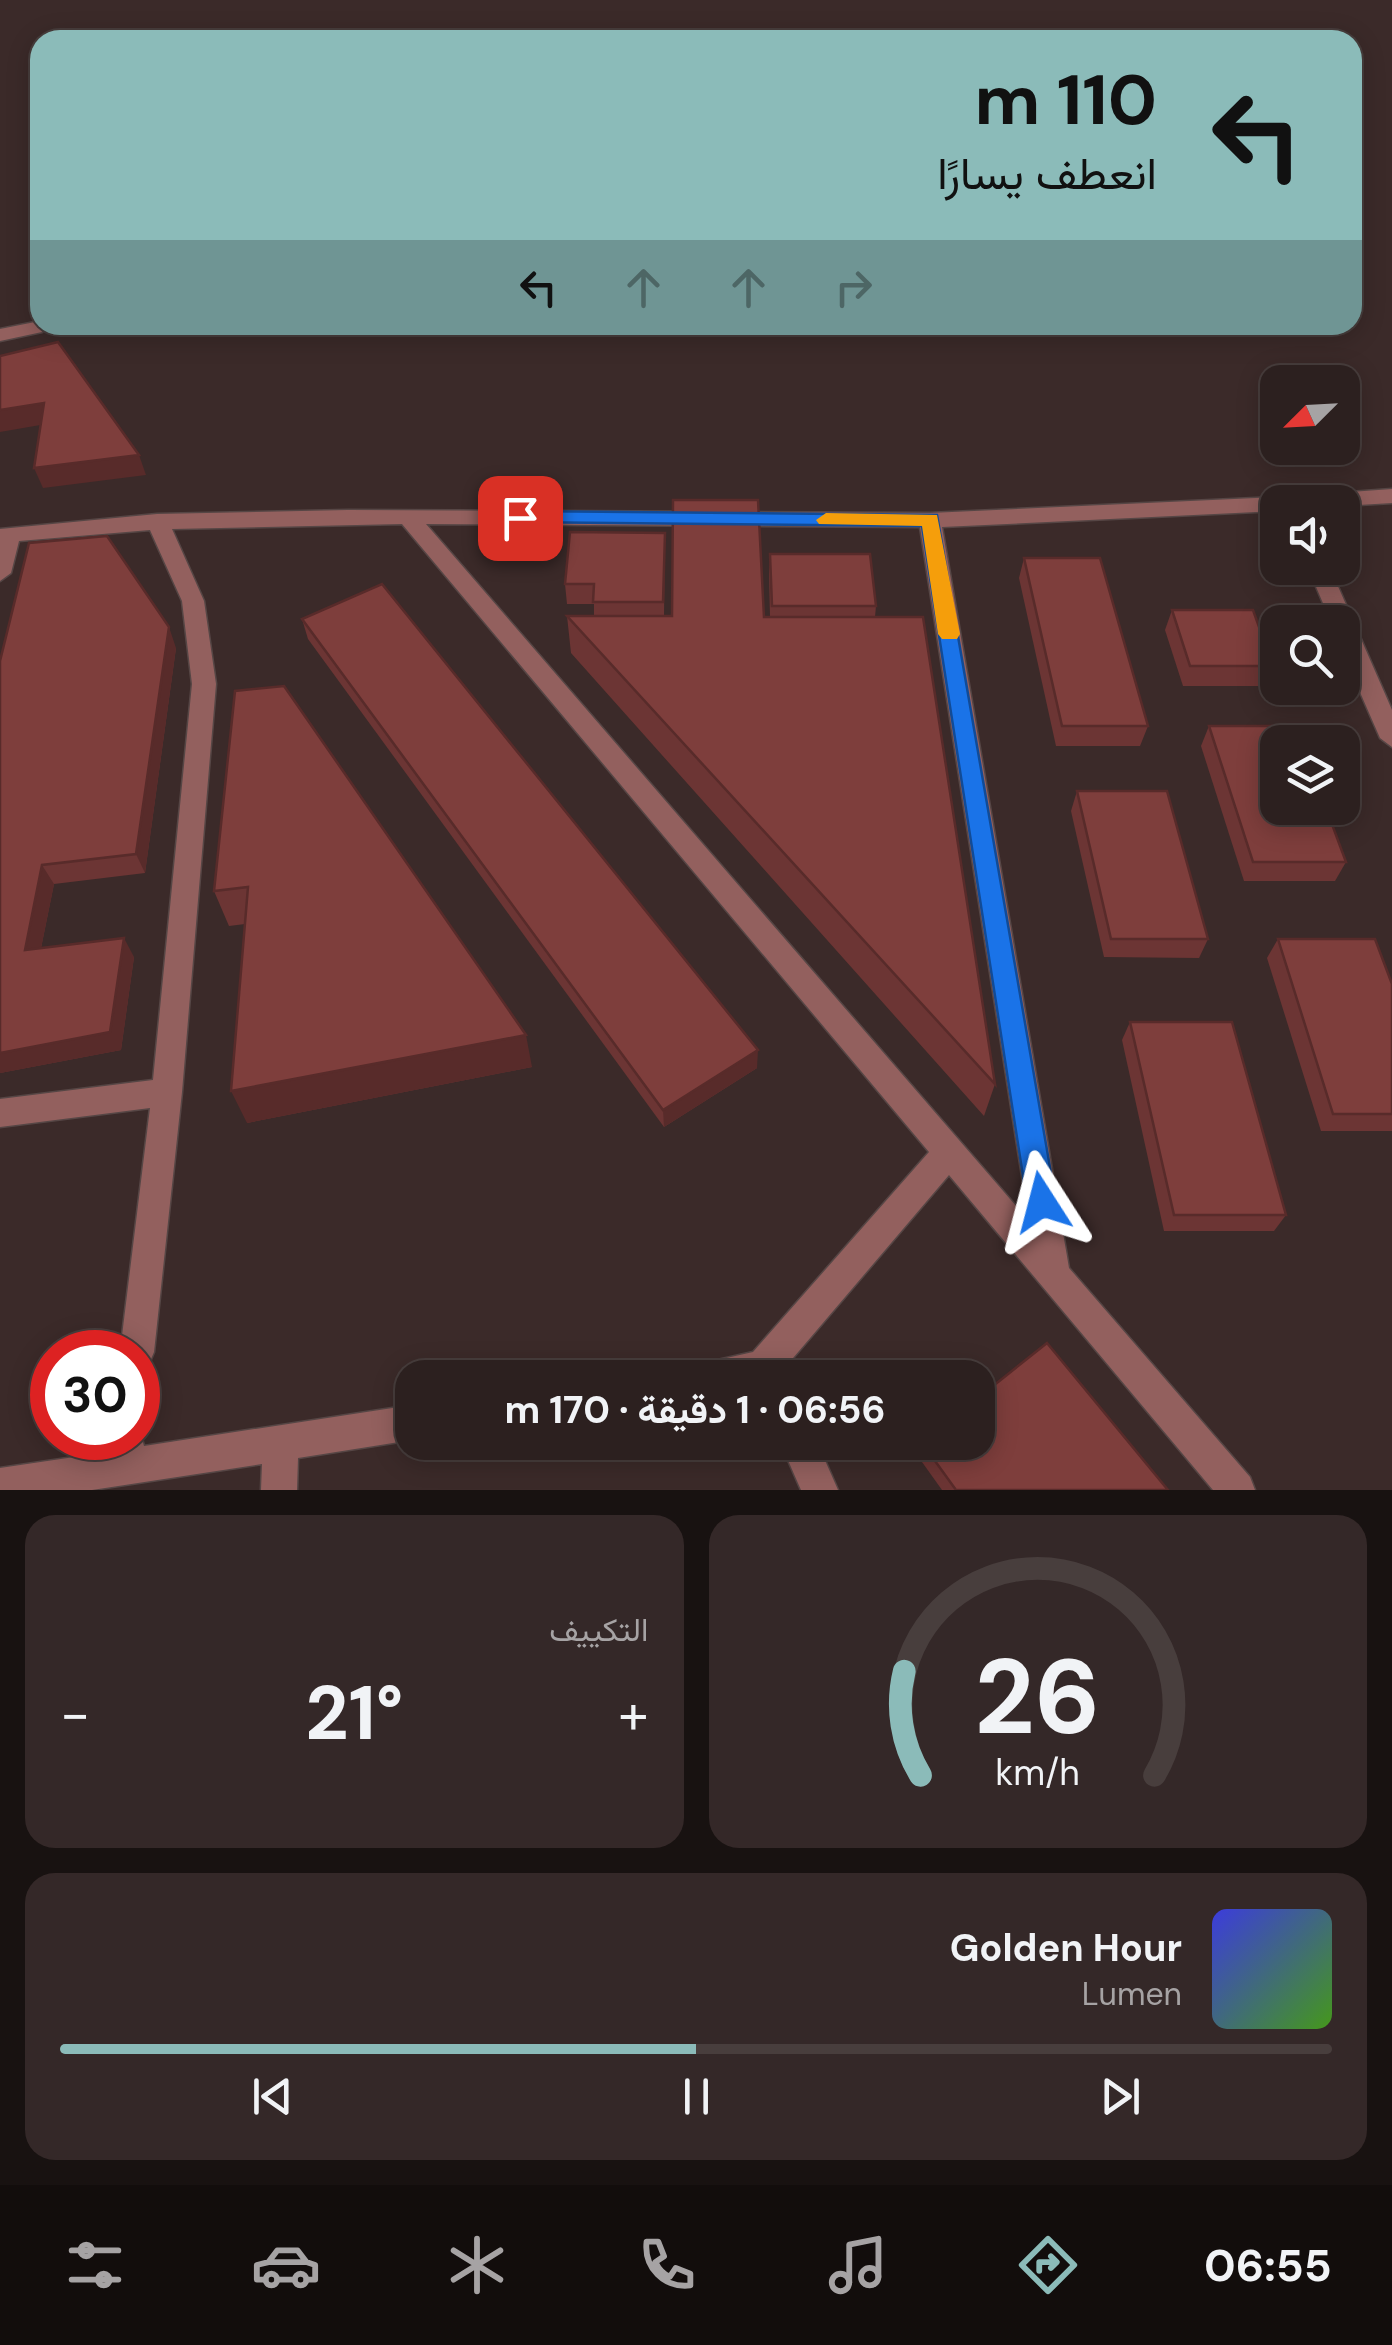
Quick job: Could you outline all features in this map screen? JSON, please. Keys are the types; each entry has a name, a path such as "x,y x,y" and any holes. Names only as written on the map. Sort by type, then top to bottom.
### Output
{"street":[{"path":"0,336 30,329"},
{"path":"1360,498 1392,496"},
{"path":"0,573 5,536 157,520 930,520 1260,505"},
{"path":"408,517 1237,1490"},
{"path":"140,1330 167,1092 204,684 193,600 157,520"},
{"path":"930,520 1054,1278"},
{"path":"1360,664 1392,738"},
{"path":"0,1113 167,1092"},
{"path":"775,1360 948,1153"},
{"path":"160,1450 280,1443 395,1425"},
{"path":"279,1490 280,1443"},
{"path":"0,1486 96,1460"},
{"path":"806,1460 820,1490"}],"building":[{"path":"58,342 139,455 34,468 44,403 0,410 0,356"},
{"path":"673,500 758,500 764,617 923,617 995,1084 567,616 672,616"},
{"path":"570,532 665,533 663,602 593,602 594,584 565,584"},
{"path":"107,536 169,627 136,854 42,865 25,950 124,938 110,1032 0,1053 0,661 29,543"},
{"path":"770,554 870,554 876,606 772,606"},
{"path":"1024,558 1100,558 1148,726 1062,726"},
{"path":"382,584 758,1050 663,1110 302,619"},
{"path":"1172,610 1253,610 1260,630 1260,666 1190,666"},
{"path":"284,686 526,1035 231,1091 248,887 214,891 235,691"},
{"path":"1209,726 1260,726 1260,825 1332,825 1346,862 1253,862"},
{"path":"1077,791 1167,791 1208,939 1111,939"},
{"path":"1278,939 1375,939 1392,984 1392,1114 1333,1114"},
{"path":"1130,1022 1232,1022 1286,1215 1174,1215"},
{"path":"1047,1343 1168,1490 956,1490 934,1460 995,1460 995,1384"}],"slow traffic":[{"path":"826,520 930,520 949,634"}],"route":[{"path":"520,518 930,520 1042,1202"}]}
